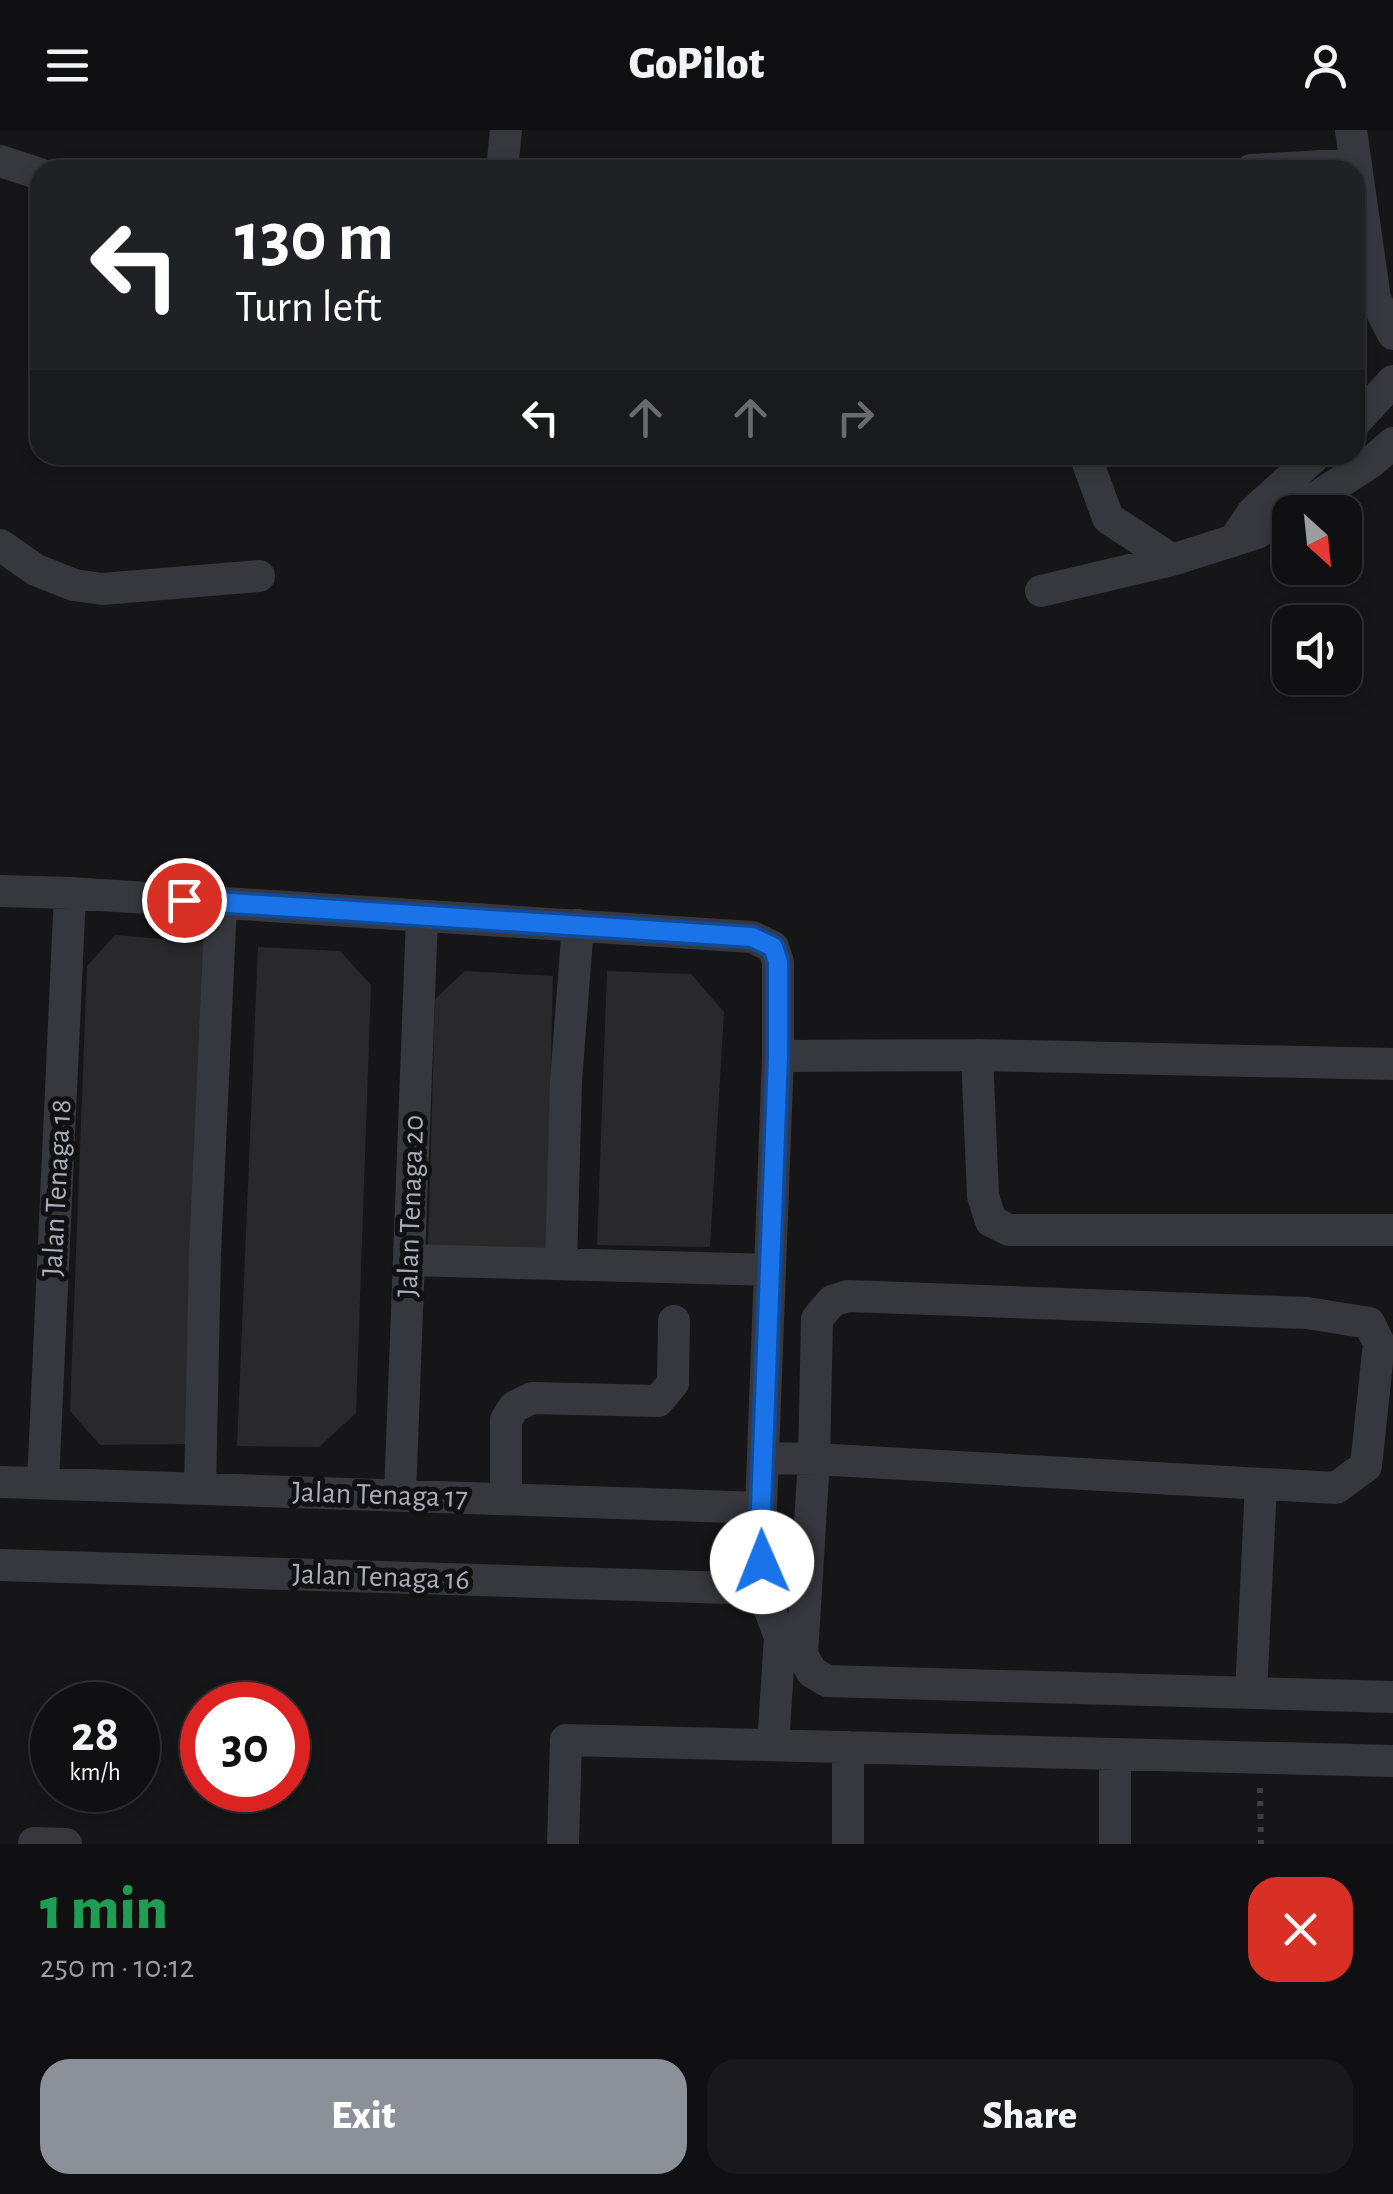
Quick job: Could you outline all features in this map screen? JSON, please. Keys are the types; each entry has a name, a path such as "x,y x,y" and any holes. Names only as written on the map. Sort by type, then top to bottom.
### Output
{"street":[{"path":"503,160 506,130"},
{"path":"1352,130 1356,160"},
{"path":"0,160 30,170"},
{"path":"1365,228 1375,299 1393,334"},
{"path":"1365,411 1393,381"},
{"path":"1321,495 1372,462 1393,443"},
{"path":"1089,465 1108,518 1172,560"},
{"path":"1235,539 1253,512 1305,465"},
{"path":"1040,592 1172,560 1272,525"},
{"path":"0,545 36,570 74,585 102,589 259,576"},
{"path":"0,892 70,892 752,937 773,947 778,962 778,1056 761,1508 762,1589 780,1637 773,1746"},
{"name":"Jalan Tenaga 18","path":"43,1484 70,892"},
{"path":"200,1489 205,1254 222,903"},
{"name":"Jalan Tenaga 20","path":"400,1495 422,917"},
{"path":"560,1264 566,1081 578,926"},
{"path":"778,1056 978,1055 1393,1064"},
{"path":"978,1055 983,1196 991,1221 1008,1230 1393,1230"},
{"path":"409,1260 770,1270"},
{"path":"763,1458 814,1460 1336,1488 1366,1466 1380,1343 1369,1322 1307,1313 848,1296 832,1300 817,1319 814,1460 802,1656 812,1672 827,1681 1393,1697"},
{"path":"506,1499 506,1420 514,1407 532,1398 658,1401 673,1383 674,1321"},
{"name":"Jalan Tenaga 17","path":"0,1482 761,1508"},
{"path":"1251,1693 1262,1484"},
{"name":"Jalan Tenaga 16","path":"0,1565 762,1589"},
{"path":"564,1844 566,1740 1393,1761"},
{"path":"848,1747 848,1844"},
{"path":"1115,1754 1115,1844"},
{"path":"34,1843 66,1844"}],"path":[{"path":"1259,1757 1262,1844"}],"building":[{"path":"115,935 208,943 185,1444 100,1445 70,1411 87,966"},
{"path":"258,947 340,951 371,985 356,1413 319,1447 237,1446"},
{"path":"465,971 553,976 546,1253 428,1245 435,999"},
{"path":"607,971 691,974 724,1012 710,1247 597,1245"}],"route":[{"path":"184,900 752,937 773,947 778,962 778,1056 762,1562"}]}
